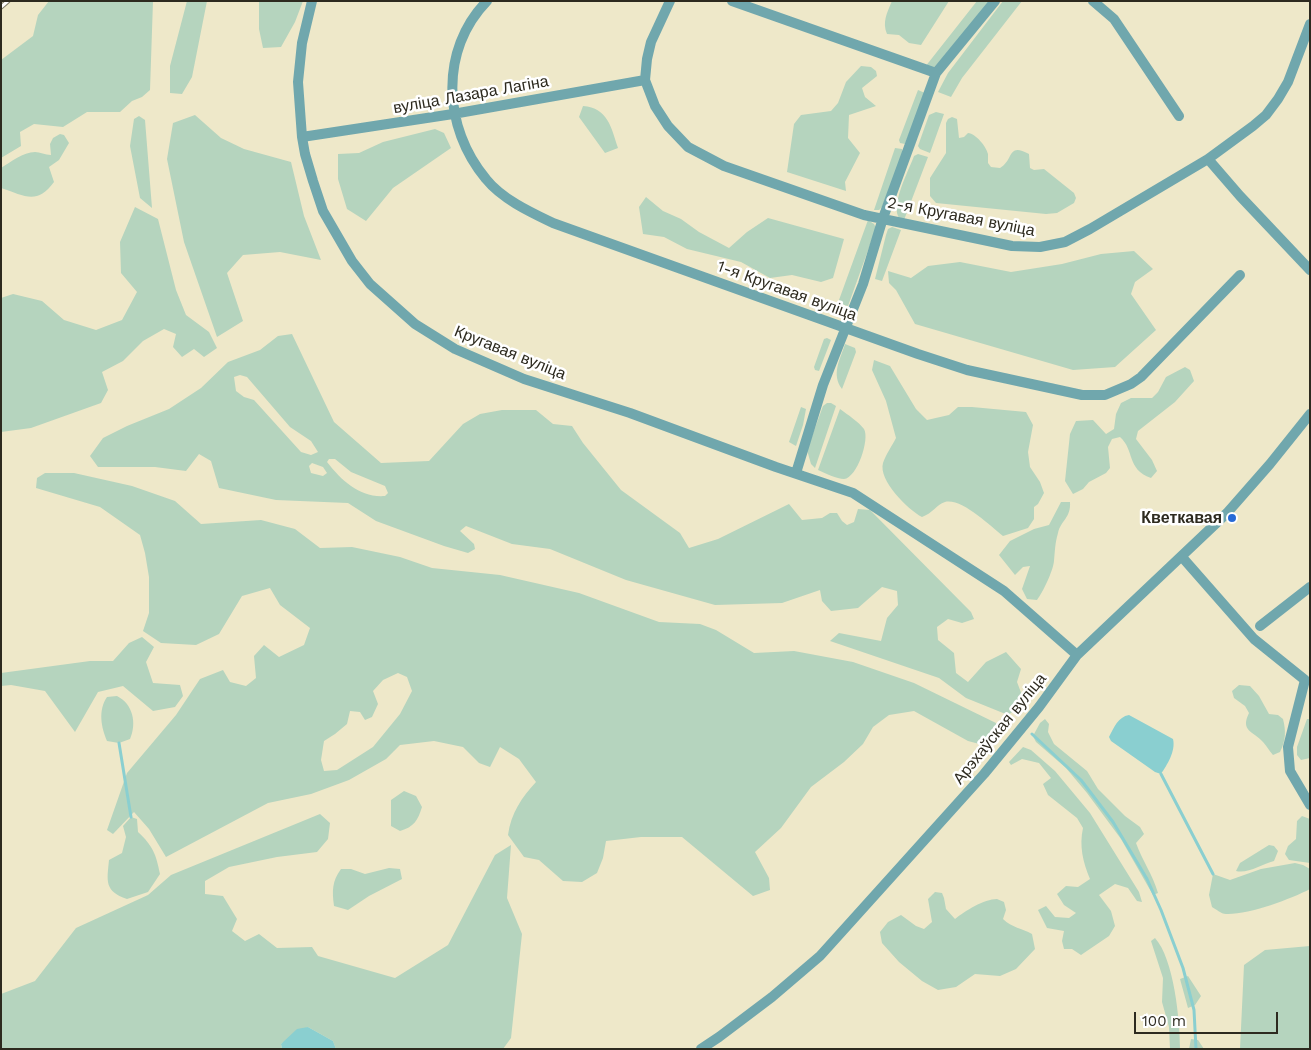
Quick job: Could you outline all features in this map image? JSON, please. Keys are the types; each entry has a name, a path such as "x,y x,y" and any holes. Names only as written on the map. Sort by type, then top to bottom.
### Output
{"street":[{"name":"Кругавая вуліца","path":"312,1 302,43 298,82 305,154 324,211 352,260 370,284 415,324 455,349 524,379 630,413 853,493 1004,591 1077,655"},
{"name":"1-я Кругавая вуліца","path":"487,1 472,19 462,37 454,65 453,114 469,154 486,180 507,197 534,214 562,226 967,370 1082,395 1106,395 1131,384 1141,377 1240,275"},
{"name":"2-я Кругавая вуліца","path":"670,1 651,42 645,80 655,106 668,126 688,147 724,166 864,215 1012,246 1040,247 1065,242 1208,159 1254,126 1266,115 1288,82 1310,24"},
{"path":"732,1 936,74"},
{"path":"796,474 823,386 863,284 883,218 936,74 995,1"},
{"path":"1093,1 1114,19 1179,116"},
{"name":"вуліца Лазара Лагіна","path":"302,138 453,114 645,80"},
{"path":"1208,159 1310,270"},
{"name":"Арэхаўская вуліца","path":"701,1049 772,997 820,956 992,765 1040,707 1077,655 1182,557 1242,497 1310,414"},
{"path":"1182,557 1254,639 1305,680 1305,691 1288,747 1290,770 1310,805"},
{"path":"1260,626 1310,587"}],"green space":[{"path":"49,1 153,1 150,90 142,97 132,101 120,112 87,112 63,127 34,124 20,132 21,146 1,158 1,60 33,36 38,15"},
{"path":"187,1 207,1 192,77 182,94 170,93 170,66"},
{"path":"259,1 303,1 295,22 281,47 263,48 259,29"},
{"path":"892,1 949,1 921,45 909,43 899,35 887,34 885,21"},
{"path":"977,1 990,1 933,69 925,67"},
{"path":"1003,1 1022,1 962,78 951,97 938,92 948,73"},
{"path":"861,66 871,67 876,71 877,76 862,88 865,97 876,106 849,115 848,138 860,153 845,182 846,191 787,172 794,124 801,115 831,111 838,103 846,82"},
{"path":"918,90 925,93 905,144 900,143 899,140"},
{"path":"583,106 598,110 603,115 610,126 618,148 605,153 579,117"},
{"path":"936,112 944,114 930,153 920,149 918,146 929,115"},
{"path":"195,115 221,138 244,149 291,162 304,216 321,260 280,252 243,255 227,273 243,321 217,337 184,242 167,159 173,123"},
{"path":"139,116 145,120 152,208 140,198 130,146 134,119"},
{"path":"952,117 957,119 959,138 964,137 968,133 983,144 988,154 988,163 991,167 1000,168 1014,151 1022,151 1029,154 1030,168 1034,170 1044,169 1074,193 1076,198 1074,203 1057,213 1046,214 936,203 930,196 930,178 946,153 946,123"},
{"path":"435,129 444,133 451,148 393,188 366,221 347,209 338,179 338,154 359,153 383,142"},
{"path":"60,134 64,135 69,143 59,160 49,167 54,182 48,189 42,194 30,197 1,188 1,168 31,152 51,155 50,144 53,138"},
{"path":"895,148 902,149 903,153 882,207 879,210 874,210"},
{"path":"918,154 928,157 904,220 900,219 897,213 898,197 914,156"},
{"path":"646,197 663,211 681,219 699,232 729,248 747,232 768,218 844,239 833,278 821,282 792,275 770,278 741,262 687,249 664,237 643,234 639,207"},
{"path":"135,207 158,219 176,290 186,315 209,332 217,348 204,357 194,349 182,357 173,347 176,334 164,329 143,341 123,361 102,372 108,390 101,403 31,428 1,432 1,298 13,294 42,301 64,320 96,330 122,320 137,292 121,273 120,242"},
{"path":"868,220 876,228 848,306 841,304 839,300"},
{"path":"892,227 901,230 882,281 875,279 886,235 888,229"},
{"path":"1134,251 1153,269 1135,282 1131,294 1156,330 1115,367 1073,370 915,324 896,290 889,283 888,271 911,278 928,266 960,262 1011,272 1062,264 1101,254"},
{"path":"292,334 334,422 381,463 429,461 463,424 480,414 502,410 536,410 553,424 572,426 583,443 621,490 680,533 689,548 718,539 789,504 802,520 822,518 830,513 837,513 847,525 854,522 858,509 870,510 971,612 974,619 962,623 948,619 937,627 938,640 954,653 956,673 968,682 986,662 1006,652 1021,669 1017,682 1025,703 1008,715 966,698 939,678 830,641 839,633 881,641 887,618 898,605 897,591 882,587 858,608 831,611 822,601 820,590 782,603 715,605 626,580 550,549 512,544 466,526 460,531 474,544 475,549 468,553 376,521 348,503 276,500 219,488 211,461 199,454 186,471 155,467 98,467 90,456 103,438 169,409 201,388 228,362 260,350 278,336","holes":["240,375 247,377 290,427 311,441 318,452 311,455 301,452 254,400 244,397 236,391 234,377","329,459 335,459 351,472 385,486 388,493 385,496 376,496 352,487 327,462","312,463 323,467 327,473 323,476 311,473 309,466"]},
{"path":"824,339 831,340 819,371 815,370 814,367"},
{"path":"845,344 855,348 856,352 842,389 837,378 837,372"},
{"path":"874,360 890,366 916,409 927,420 949,415 958,407 1026,412 1033,425 1028,452 1030,467 1040,482 1044,493 1038,504 1034,507 1034,519 1028,528 1003,536 967,508 952,502 945,502 939,505 922,517 909,508 895,494 885,478 883,463 896,438 886,401 872,370"},
{"path":"1185,367 1190,370 1194,381 1175,402 1138,431 1136,439 1152,460 1157,471 1151,478 1138,470 1125,442 1120,437 1112,439 1108,447 1110,468 1106,473 1089,482 1083,489 1073,494 1065,481 1070,434 1076,421 1093,420 1106,434 1114,429 1116,414 1121,403 1131,398 1152,398 1158,392 1166,377"},
{"path":"827,403 836,406 815,468 811,464 807,450 823,406"},
{"path":"801,407 806,409 796,446 789,442"},
{"path":"840,409 864,429 865,434 864,449 858,465 849,477 844,479 818,470"},
{"path":"45,473 74,473 132,486 175,501 201,524 261,520 295,529 320,548 352,547 400,557 432,568 500,575 579,593 659,622 700,624 716,630 754,653 794,651 853,662 914,683 996,723 1001,732 987,746 968,741 914,711 889,715 873,727 863,744 844,762 811,787 781,828 755,852 769,878 770,890 753,896 682,837 641,837 606,841 603,858 597,873 582,882 563,881 539,860 524,857 508,835 509,827 518,806 536,782 519,759 500,747 490,767 479,763 463,747 434,741 400,745 386,759 349,780 311,794 268,803 166,857 149,829 134,812 113,834 107,830 127,773 176,715 200,679 223,670 230,682 246,686 256,678 254,656 264,645 279,657 304,645 310,628 280,605 270,588 242,596 219,634 196,645 161,643 143,631 149,613 149,577 140,535 100,507 36,488 37,478","holes":["398,673 407,677 412,691 400,714 373,747 337,770 324,771 321,760 324,741 347,724 350,711 360,712 365,720 372,717 378,704 373,691 383,680"]},
{"path":"1061,502 1070,502 1070,507 1058,533 1052,570 1037,600 1027,599 1022,589 1030,566 1023,567 1015,575 999,555 1010,541 1034,529 1049,525"},
{"path":"142,637 154,647 146,662 153,683 180,685 183,696 175,707 153,711 123,686 98,692 75,732 45,691 11,685 1,686 1,673 90,661 113,661 129,643"},
{"path":"1239,685 1250,686 1259,696 1269,714 1278,715 1283,719 1285,736 1280,752 1273,755 1263,742 1247,727 1249,713 1245,706 1234,698 1232,691"},
{"path":"117,696 127,704 133,720 130,739 119,743 107,741 101,719 102,707 107,697"},
{"path":"1045,719 1049,724 1048,732 1054,744 1087,771 1098,789 1125,816 1140,827 1144,834 1136,843 1158,893 1153,895 1121,839 1087,793 1066,768 1036,742 1033,736 1040,723"},
{"path":"1307,719 1310,719 1310,758 1301,760 1297,755 1297,747"},
{"path":"1023,747 1031,750 1055,771 1090,813 1139,892 1142,902 1137,901 1128,888 1115,884 1099,895 1111,911 1115,926 1109,936 1081,955 1072,949 1064,949 1062,941 1064,931 1047,928 1038,910 1046,906 1055,917 1069,918 1076,913 1064,905 1057,894 1066,886 1078,887 1090,879 1082,854 1083,828 1077,818 1048,795 1043,784 1051,778 1039,763 1022,759 1011,765 1009,762"},
{"path":"404,791 416,796 422,807 415,822 400,831 391,826 391,800"},
{"path":"320,814 330,823 328,839 317,852 277,857 229,867 205,881 205,894 223,896 237,919 232,931 245,941 259,934 277,948 312,947 318,956 395,978 448,945 495,855 511,845 507,898 522,934 511,1038 503,1049 336,1049 333,1041 308,1027 281,1044 282,1049 1,1049 1,994 35,981 76,928 148,895 171,875"},
{"path":"1302,816 1310,819 1310,863 1289,860 1285,854 1288,846 1296,839 1297,821"},
{"path":"131,817 137,819 138,832 153,851 160,874 148,892 127,899 111,889 108,874 109,860 122,853 126,837 123,826"},
{"path":"1269,845 1274,846 1278,851 1274,861 1250,870 1236,871 1240,863"},
{"path":"1295,863 1310,869 1310,889 1281,902 1246,912 1224,914 1212,907 1209,895 1213,874 1230,880 1261,869"},
{"path":"389,868 400,869 402,879 369,896 348,910 334,906 333,886 341,869 351,869 365,874"},
{"path":"935,892 942,893 946,909 955,919 969,909 986,901 997,899 1004,902 1006,910 1003,919 1032,934 1035,949 1016,969 1000,976 975,974 956,987 938,990 922,981 899,962 882,943 880,932 888,922 901,915 916,926 924,929 932,922 928,899"},
{"path":"1155,938 1167,960 1175,990 1180,1049 1170,1049 1169,1027 1162,1002 1163,978 1151,941"},
{"path":"1310,946 1310,1049 1240,1049 1244,965 1265,950"},
{"path":"1188,976 1201,996 1195,1005 1188,1008 1180,979"},
{"path":"1191,1039 1198,1040 1204,1049 1189,1049"}],"water":[{"path":"1129,715 1173,739 1172,753 1161,774 1155,772 1111,741 1109,737 1117,723"},
{"path":"308,1027 333,1041 336,1049 282,1049 281,1044 297,1029"}],"waterway":[{"path":"1032,734 1081,780 1113,822 1147,879 1183,968 1194,1010 1196,1049"},
{"path":"119,743 131,817"},
{"path":"1161,774 1213,874"}],"railway":[{"path":"1,7 8,1"}],"place":[{"name":"Кветкавая","path":"1232,518"}]}
